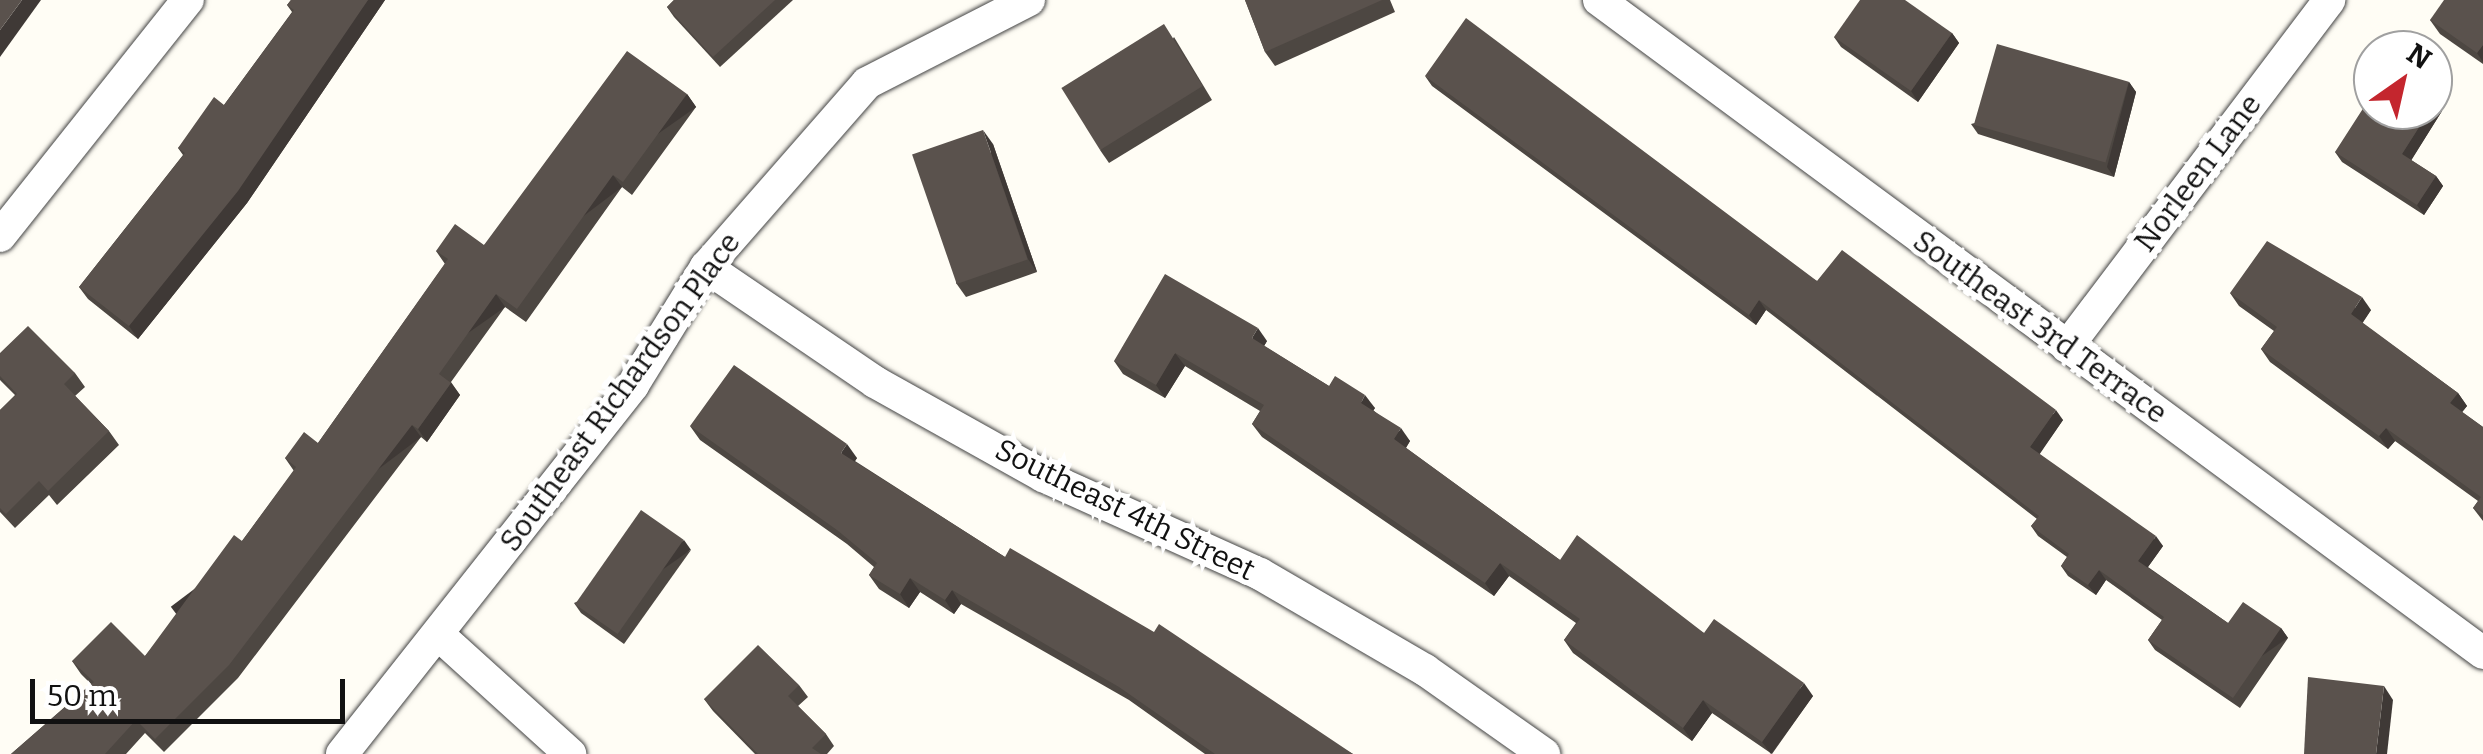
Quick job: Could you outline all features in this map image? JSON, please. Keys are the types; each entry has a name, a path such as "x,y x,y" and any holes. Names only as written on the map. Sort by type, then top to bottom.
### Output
{"street":[{"path":"0,236 188,0"},
{"name":"Southeast Richardson Place","path":"342,754 440,636 633,386 706,267 867,83 1029,0"},
{"name":"Southeast 3rd Terrace","path":"1599,0 2483,652"},
{"name":"Norleen Lane","path":"2067,347 2329,0"},
{"name":"Southeast 4th Street","path":"706,267 875,382 1042,476 1260,574 1425,670 1544,754"},
{"path":"440,636 570,754"}],"building":[{"path":"0,0 22,0 0,30"},
{"path":"291,0 368,0 238,191 129,326 79,287 185,153 178,148 214,97 224,105 294,10 287,5"},
{"path":"674,0 775,0 713,57 667,7"},
{"path":"1245,0 1382,0 1265,52"},
{"path":"1860,0 1905,0 1952,33 1911,91 1834,37"},
{"path":"2444,0 2483,0 2483,45 2477,53 2453,36 2453,30 2444,30 2430,20"},
{"path":"1466,18 1817,281 1842,250 2056,410 2030,447 2156,536 2138,561 2228,623 2243,602 2281,628 2233,698 2148,640 2164,617 2099,570 2088,585 2061,566 2069,554 2031,526 2039,516 1759,300 1749,315 1425,76"},
{"path":"1164,24 1203,86 1100,150 1061,88"},
{"path":"1997,44 2129,82 2106,163 1974,125"},
{"path":"627,51 687,94 623,182 613,175 517,309 496,294 439,374 451,383 418,429 412,425 229,665 155,739 136,720 105,754 11,754 94,682 72,661 111,622 145,656 234,535 242,541 296,467 285,458 304,432 318,443 448,259 436,251 455,224 484,245"},
{"path":"2353,124 2353,130 2417,130 2402,154 2436,176 2417,205 2335,152"},
{"path":"983,130 1028,260 957,284 912,154"},
{"path":"2267,241 2362,297 2351,314 2458,393 2450,403 2483,427 2483,515 2473,508 2481,497 2386,428 2379,436 2261,349 2277,327 2230,293"},
{"path":"1165,274 1258,328 1252,338 1329,386 1335,376 1365,395 1361,403 1401,428 1394,439 1560,560 1577,535 1704,633 1714,619 1804,683 1762,742 1703,700 1683,728 1564,640 1580,619 1500,563 1485,583 1252,424 1264,405 1175,353 1156,385 1114,361"},
{"path":"28,326 75,373 64,384 109,431 48,491 39,481 6,514 0,508 0,410 17,394 0,376 0,353"},
{"path":"734,365 847,444 841,453 1005,557 1010,548 1154,632 1159,624 1353,754 1215,754 1119,687 952,590 945,600 910,578 900,594 869,575 877,563 690,426"},
{"path":"641,510 684,540 618,634 575,604"},
{"path":"758,645 799,685 788,696 826,734 812,748 821,754 758,754 704,699"},
{"path":"2308,677 2384,686 2376,754 2304,754"}]}
